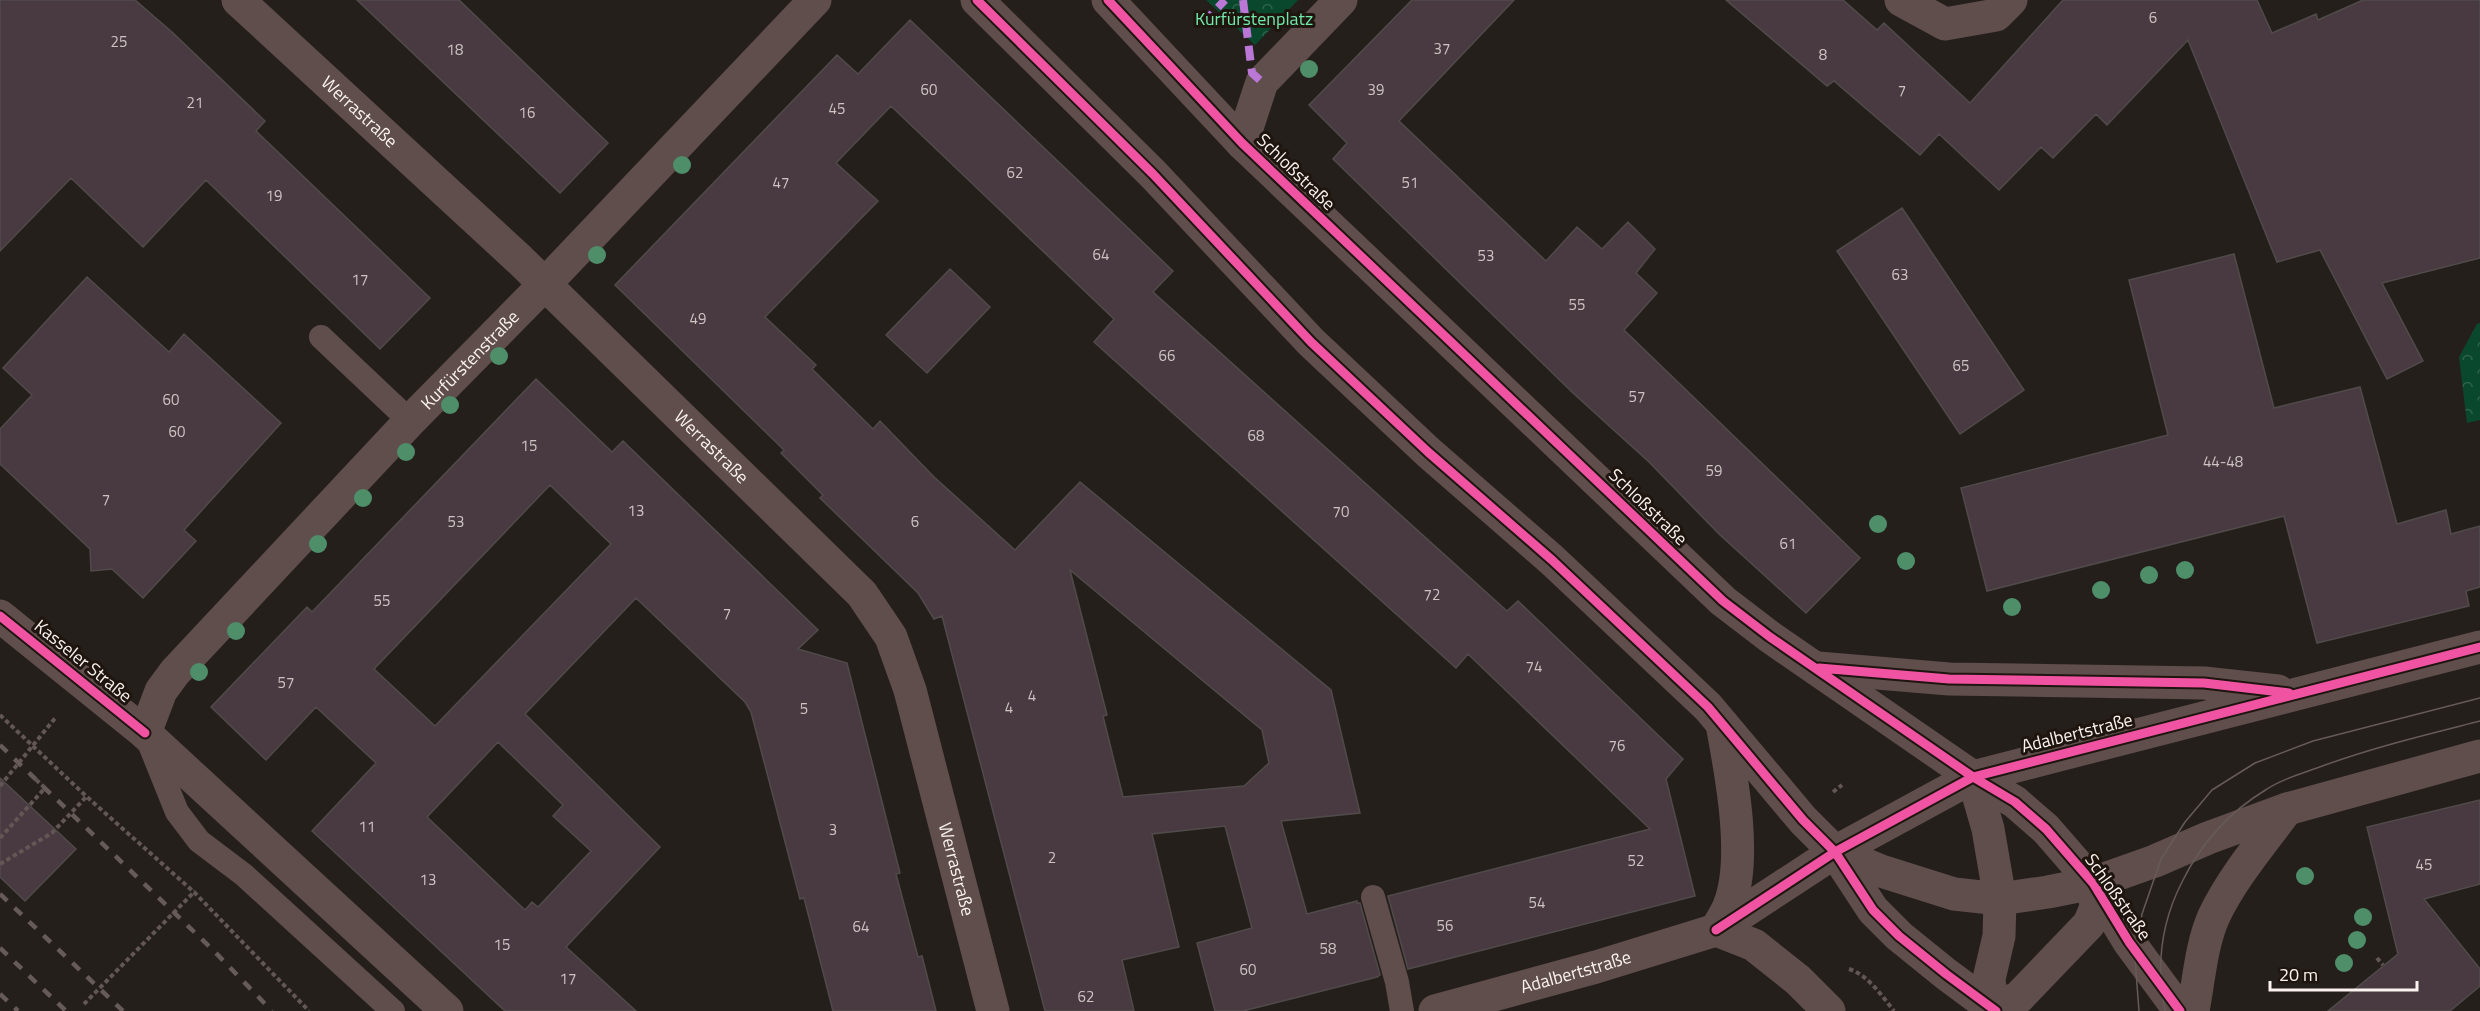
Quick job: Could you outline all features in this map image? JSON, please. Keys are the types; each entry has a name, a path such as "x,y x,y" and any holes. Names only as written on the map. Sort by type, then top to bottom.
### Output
{"street":[{"name":"Werrastraße","path":"238,0 545,284 862,594 891,637 916,713 993,1011"},
{"name":"Kurfürstenstraße","path":"145,733 161,691 175,672 410,421 545,284 815,0"},
{"path":"977,0 1153,174 1311,342 1428,452 1552,560 1721,722 1803,820 1835,852 1873,910 1899,936 1993,1010"},
{"name":"Schloßstraße","path":"1108,0 1242,143 1723,602 1770,637 1974,777 2015,802 2046,829 2093,883 2129,942 2181,1011"},
{"path":"1242,143 1262,82 1341,0"},
{"path":"1901,0 1945,24 1996,15 2011,0"},
{"name":"Kasseler Straße","path":"0,616 145,733 447,1011"},
{"name":"Adalbertstraße","path":"1435,1011 1596,967 1716,930 1835,852 1974,777 2480,647"},
{"path":"1817,668 1949,679 2204,683 2298,694"},
{"path":"1721,722 1734,788 1736,871 1729,906 1716,930 1754,945 1798,980 1829,1011"},
{"path":"1835,852 1927,887 1954,894 2000,899 2048,892 2093,883 2287,809 2480,756"},
{"path":"1974,777 1988,829 2000,899 1999,936 1989,979 1993,1010"},
{"path":"2193,1011 2204,950 2214,917 2235,881 2287,809"},
{"path":"1993,1010 2019,997 2089,924 2096,907 2093,883"}],"lane":[{"path":"321,338 410,421"},
{"path":"145,733 177,812 199,841 244,874 393,1011"},
{"path":"1373,897 1402,1011"}],"path":[{"path":"0,786 60,713"},
{"path":"0,715 87,797 194,892 309,1011"},
{"path":"0,838 45,788 30,774"},
{"path":"0,864 52,833 87,797"},
{"path":"84,1004 194,892"},
{"path":"2377,958 2383,965"}],"green space":[{"name":"Kurfürstenplatz","path":"1206,0 1298,0 1255,45"},
{"path":"2480,323 2480,420 2467,423 2459,357 2477,324"}],"building":[{"path":"0,0 135,0 265,121 256,131 430,298 380,349 206,180 143,247 71,178 0,251"},
{"path":"357,0 459,0 608,143 560,193"},
{"path":"1412,0 1514,0 1399,121 1546,261 1577,227 1602,249 1628,222 1655,249 1636,273 1657,293 1624,330 1860,558 1806,613 1719,534 1649,462 1573,393 1333,159 1347,143 1309,105"},
{"path":"1726,0 1843,0 1877,30 1884,23 1970,103 2063,0 2257,0 2272,33 2316,14 2318,20 2363,0 2480,0 2480,258 2382,283 2423,361 2387,379 2320,250 2277,262 2188,40 2107,125 2096,114 2053,158 2041,147 1999,190 1939,134 1920,155 1834,81 1827,86"},
{"path":"910,20 1173,271 1153,292 1507,611 1518,601 1683,759 1666,779 1695,896 1408,969 1388,896 1650,829 1468,654 1456,668 1094,342 1114,319 891,106 836,163 878,201 765,317 816,365 812,369 873,429 880,421 934,477 1015,550 1080,482 1331,690 1360,813 1281,821 1307,914 1357,901 1360,903 1380,975 1377,977 1243,1011 1215,1011 1197,943 1252,928 1225,826 1152,834 1179,947 1122,960 1134,1011 1045,1011 942,616 934,619 918,593 820,498 823,495 781,453 784,450 615,285 837,55 858,74","holes":["1070,570 1262,730 1269,763 1244,786 1123,797 1103,716 1107,715"]},
{"path":"1902,208 2024,390 1960,434 1837,251"},
{"path":"2234,254 2274,408 2360,387 2397,524 2446,510 2451,534 2480,526 2480,587 2466,591 2469,606 2317,643 2284,516 1987,591 1961,488 2168,435 2129,280"},
{"path":"950,269 990,307 927,373 886,335"},
{"path":"87,277 169,352 184,334 281,423 184,530 196,541 143,598 112,569 91,571 90,549 0,464 0,429 32,395 3,368"},
{"path":"536,379 612,452 623,441 818,630 798,649 847,663 900,873 896,874 918,957 922,956 936,1011 833,1011 804,898 800,899 751,712 745,702 636,598 525,714 660,847 566,947 636,1011 505,1011 312,831 376,763 316,707 266,760 211,707 307,607 312,612","holes":["550,485 611,544 435,726 374,669","498,742 563,805 553,816 591,851 538,907 532,902 525,910 427,817"]},
{"path":"0,778 76,849 25,901 0,877"},
{"path":"2480,800 2480,884 2424,899 2480,969 2480,986 2450,1011 2328,1011 2398,954 2367,827"}],"tram line":[{"path":"2139,1011 2135,959 2142,914 2161,859 2185,822 2212,790 2255,763 2313,741 2480,698"},
{"path":"2165,1011 2161,962 2169,913 2182,882 2198,854 2228,818 2253,798 2291,777 2377,748 2480,721"}],"railway":[{"path":"0,745 214,951 272,1011"},
{"path":"0,894 123,1011"},
{"path":"0,948 66,1011"},
{"path":"0,994 18,1011"}],"marked path":[{"path":"1202,24 1225,0"},
{"path":"1243,0 1252,73 1262,82"}],"cycle path":[{"path":"977,0 1153,174 1311,342 1428,452 1552,560 1708,707 1803,820 1835,852 1873,910 1899,936 1996,1011"},
{"path":"1108,0 1242,143 1723,601 1770,637 1973,777 2015,802 2046,829 2093,883 2129,942 2180,1011"},
{"path":"0,616 145,733"},
{"path":"1716,930 1835,852 1973,777 2480,647"},
{"path":"1819,668 1949,679 2204,683 2289,693"}]}
